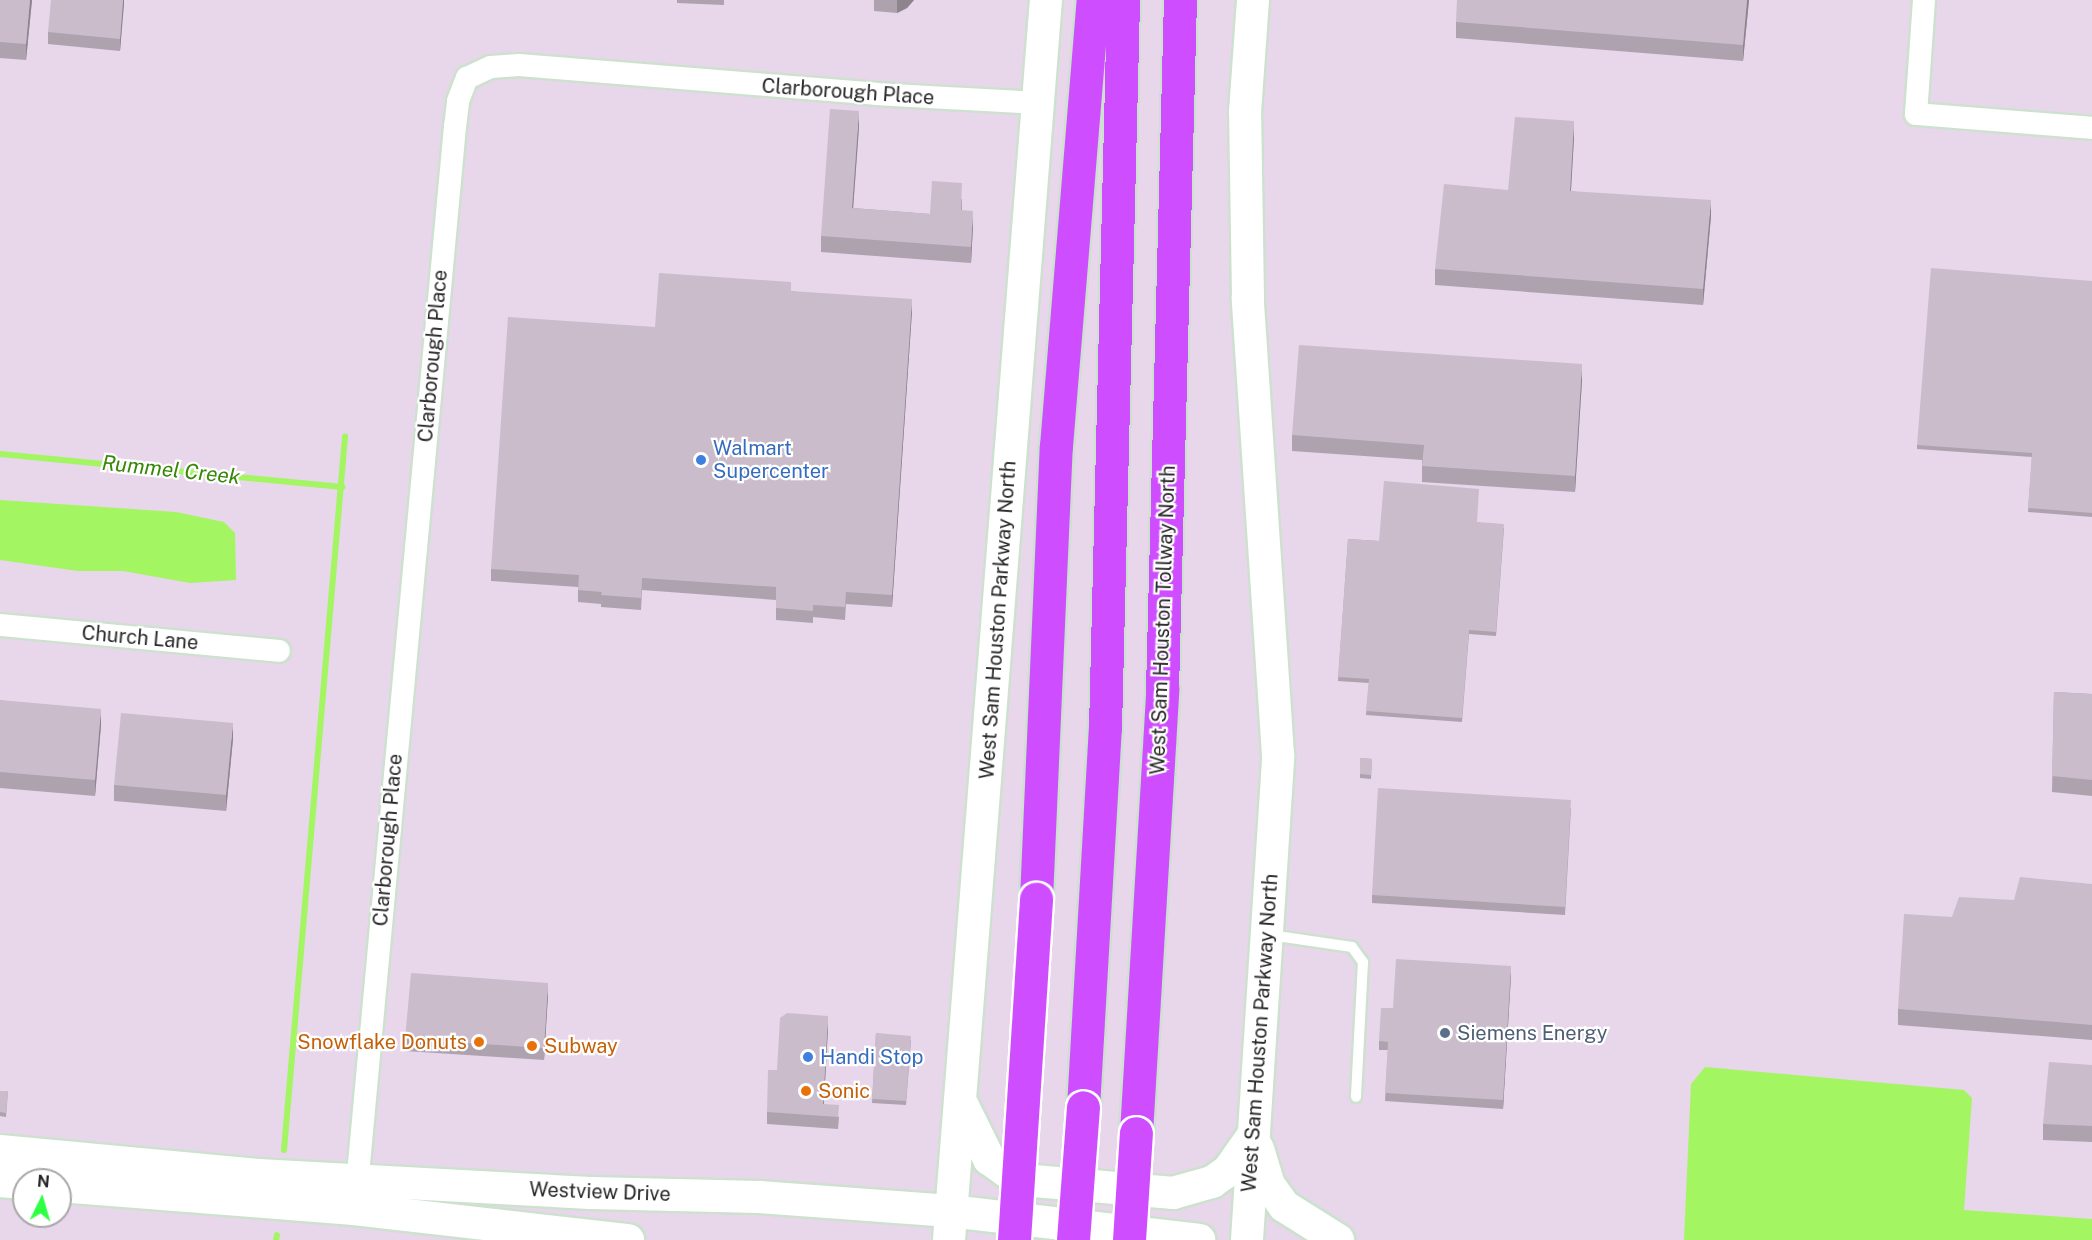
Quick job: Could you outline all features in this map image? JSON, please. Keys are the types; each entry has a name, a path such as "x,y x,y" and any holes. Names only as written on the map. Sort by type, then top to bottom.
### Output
{"highway":[{"path":"1014,1240 1036,899 1056,446 1093,0"},
{"path":"1073,1240 1105,728 1123,0"},
{"name":"West Sam Houston Tollway North","path":"1128,1240 1162,690 1180,0"}],"main road":[{"name":"West Sam Houston Parkway North","path":"949,1226 961,1102 1046,0"},
{"name":"West Sam Houston Parkway North","path":"1247,1240 1278,755 1248,298 1245,112 1253,0"},
{"path":"961,1102 989,1159 1006,1171 1034,1181 1173,1193 1212,1182 1228,1171 1254,1134"},
{"path":"1254,1134 1269,1185 1284,1206 1338,1240"},
{"name":"Westview Drive","path":"0,1151 356,1195 628,1240"},
{"name":"Westview Drive","path":"72,1186 356,1195 759,1197 949,1226 1199,1240"}],"street":[{"path":"1924,0 1916,114 2092,128"},
{"name":"Clarborough Place","path":"356,1195 454,138 458,101 467,78 491,67 519,65 876,94 1039,103"},
{"name":"Church Lane","path":"0,625 279,651"}],"lane":[{"path":"1267,935 1352,947 1363,962 1356,1097"}],"shaded area":[{"path":"0,500 176,512 224,522 235,533 236,580 190,583 123,571 78,571 0,560"},
{"path":"1705,1067 1964,1090 1972,1098 1964,1210 2092,1219 2092,1240 1684,1240 1691,1084"}],"building":[{"path":"0,0 30,0 26,44 0,42"},
{"path":"51,0 123,0 120,39 48,32"},
{"path":"1457,0 1747,0 1743,45 1456,22"},
{"path":"830,109 859,111 852,208 930,214 932,181 962,183 961,210 973,211 971,247 821,236"},
{"path":"1515,117 1574,121 1570,191 1711,200 1703,289 1435,269 1444,184 1508,190"},
{"path":"1931,268 2092,281 2092,513 2028,508 2032,453 1917,445"},
{"name":"Walmart Supercenter","path":"659,273 791,282 791,291 912,299 892,595 846,592 845,607 813,605 813,611 776,608 776,587 642,578 641,598 601,595 602,592 578,590 579,575 491,569 508,317 655,327"},
{"path":"1299,345 1582,364 1575,476 1422,466 1424,445 1292,435"},
{"path":"1384,481 1479,489 1477,522 1504,524 1496,632 1469,630 1462,718 1366,711 1369,679 1338,677 1348,539 1379,541"},
{"path":"2054,692 2092,694 2092,780 2052,776"},
{"path":"0,700 101,709 95,780 0,772"},
{"path":"121,713 233,723 226,795 114,785"},
{"path":"1360,758 1372,759 1371,775 1360,774"},
{"path":"1378,788 1571,800 1565,907 1372,895"},
{"path":"2020,877 2092,884 2092,1025 1898,1009 1904,914 1952,917 1959,897 2014,900"},
{"path":"1396,959 1511,966 1503,1100 1385,1093 1388,1042 1379,1041 1381,1008 1393,1008"},
{"path":"411,973 548,983 544,1048 405,1039"},
{"path":"787,1013 828,1016 823,1104 839,1105 838,1117 767,1112 768,1070 777,1070 780,1018"},
{"path":"876,1033 911,1036 906,1101 872,1099"},
{"path":"2049,1062 2092,1065 2092,1126 2043,1124"},
{"path":"0,1091 8,1091 6,1113 0,1112"}],"waterway":[{"path":"284,1150 345,437"},
{"name":"Rummel Creek","path":"0,454 342,487"},
{"name":"Rummel Creek","path":"276,1240 277,1235"}],"place":[{"name":"Walmart Supercenter","path":"701,460"},
{"name":"Siemens Energy","path":"1445,1033"},
{"name":"Snowflake Donuts","path":"479,1042"},
{"name":"Subway","path":"532,1046"},
{"name":"Handi Stop","path":"808,1057"},
{"name":"Sonic","path":"806,1091"}]}
